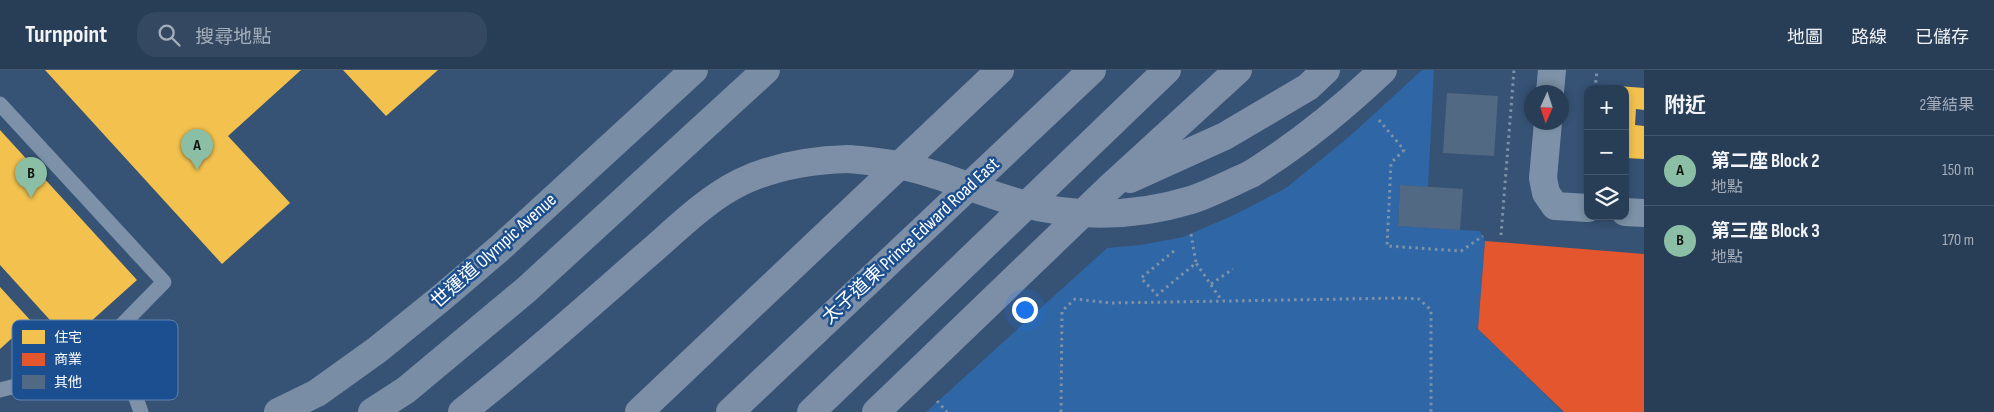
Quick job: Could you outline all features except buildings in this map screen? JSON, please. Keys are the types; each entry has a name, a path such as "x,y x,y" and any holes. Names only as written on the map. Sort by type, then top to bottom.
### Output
{"main road":[{"name":"世運道 Olympic Avenue","path":"278,412 317,393 377,350 440,299 500,248 694,70"},
{"path":"372,412 406,390 526,290 766,70"},
{"path":"639,412 1000,70"},
{"name":"太子道東 Prince Edward Road East","path":"730,412 1092,70"},
{"path":"811,412 1167,70"},
{"path":"876,412 1109,188 1238,70"},
{"path":"462,412 717,196 740,182 793,164 831,159 873,161 915,169 1018,203 1044,209 1094,214 1134,213 1193,199 1251,174 1314,131 1383,70"},
{"path":"1109,188 1225,136 1317,79"}],"street":[{"path":"1551,85 1552,70"},
{"path":"1547,130 1543,178 1546,193 1556,206 1584,208"},
{"path":"1629,212 1644,213"}],"lane":[{"path":"0,104 164,282 127,320"},
{"path":"137,400 141,412"}],"path":[{"path":"1501,235 1514,70"},
{"path":"1595,85 1597,70"},
{"path":"1375,115 1404,150 1391,163 1387,246 1461,251 1483,236"},
{"path":"1191,230 1196,263 1222,301"},
{"path":"1174,252 1141,278 1157,295 1196,263"},
{"path":"1211,284 1233,269"},
{"path":"1061,412 1062,312 1075,300 1111,303 1419,299 1431,310 1431,412"},
{"path":"937,400 947,412"}],"shaded area":[{"path":"1422,70 1434,70 1428,187 1400,185 1398,226 1480,231 1485,241 1478,329 1563,412 926,412 1107,248 1141,245 1183,237 1234,215 1286,188 1351,135"}],"place":[{"name":"第二座 Block 2","path":"197,170"},
{"name":"第三座 Block 3","path":"31,198"}]}
